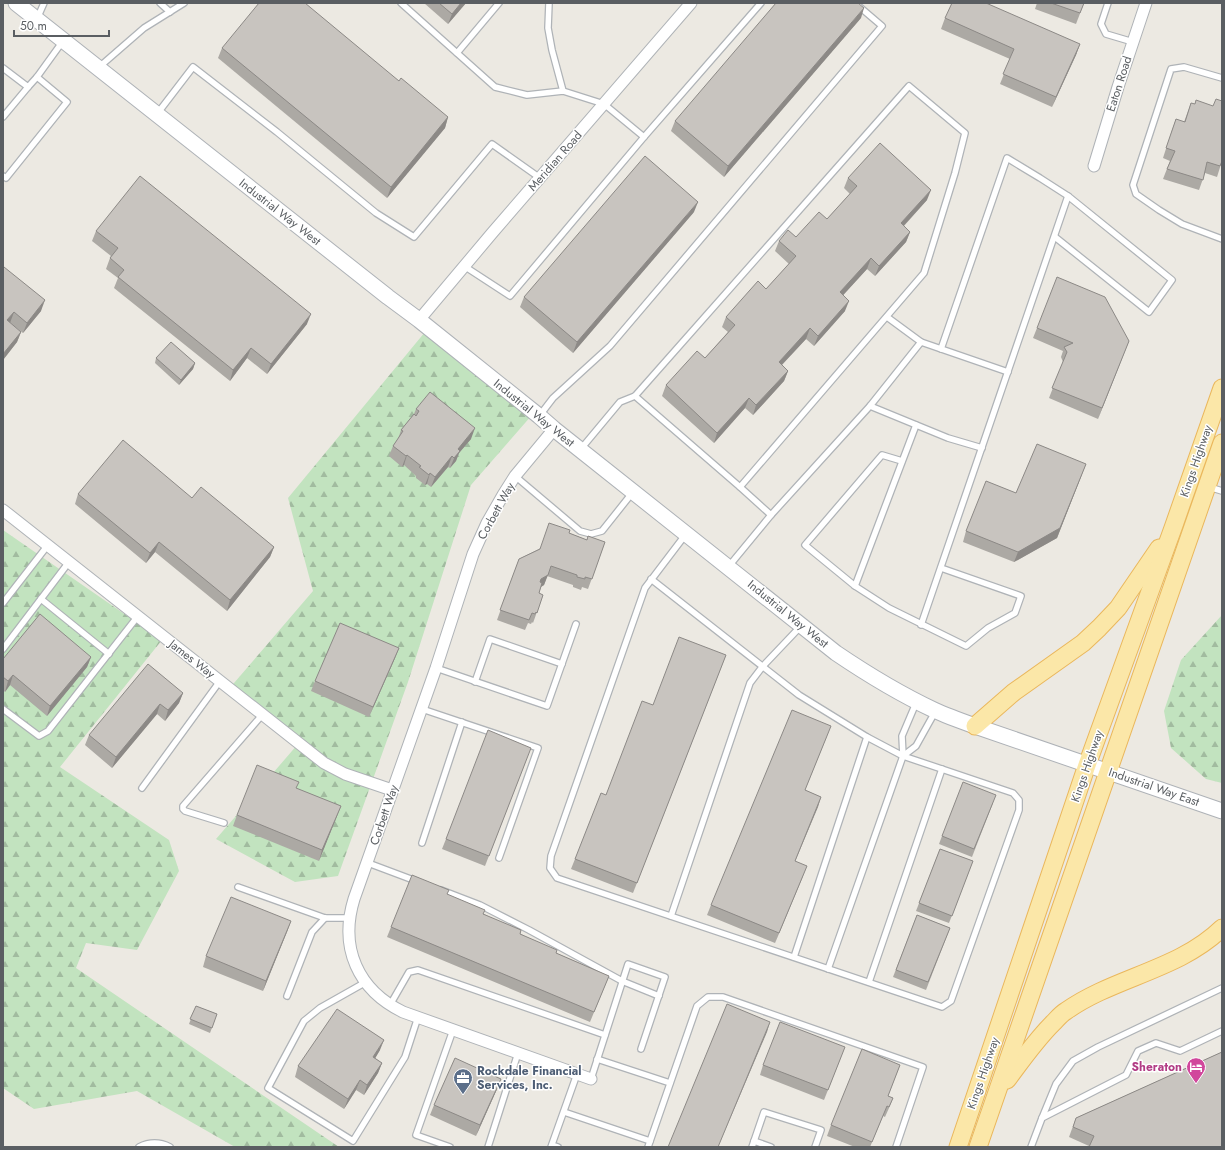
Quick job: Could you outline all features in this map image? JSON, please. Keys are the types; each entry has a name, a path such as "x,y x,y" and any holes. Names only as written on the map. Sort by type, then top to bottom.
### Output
{"main road":[{"name":"Kings Highway","path":"958,1147 1086,765 1173,528 1222,388"},
{"name":"Kings Highway","path":"978,1147 1108,771 1215,489 1222,443"},
{"path":"975,726 1014,692 1083,643 1099,628 1118,608 1173,528"},
{"path":"996,1095 1036,1039 1065,1011 1092,996 1188,953 1212,938 1222,928"}],"street":[{"name":"Industrial Way West","path":"16,3 419,320 836,653 935,711 1086,765"},
{"name":"Meridian Road","path":"419,320 691,3"},
{"name":"Eaton Road","path":"1094,166 1146,3"},
{"name":"Corbett Way","path":"554,429 515,476 487,523 473,554 422,709 354,900 350,918 349,939 357,968 372,990 390,1005 453,1030 591,1079"},
{"name":"James Way","path":"3,510 324,763 345,774 392,790"},
{"name":"Industrial Way East","path":"1086,765 1108,771 1222,811"}],"lane":[{"path":"37,19 44,3"},
{"path":"160,3 170,12"},
{"path":"98,68 144,28 184,3"},
{"path":"401,3 495,87 527,96 563,91 604,104 644,137"},
{"path":"457,53 499,3"},
{"path":"549,3 548,28 552,50 563,91"},
{"path":"464,266 510,296 644,137 761,3"},
{"path":"539,416 553,398 610,346 882,26 856,3"},
{"path":"1108,3 1101,24 1106,34 1133,42"},
{"path":"3,117 37,77 63,40"},
{"path":"156,114 193,67 277,132 376,213 414,237 492,144 540,178"},
{"path":"1222,78 1184,67 1171,69 1133,185 1136,194 1182,224 1222,239"},
{"path":"3,68 28,87"},
{"path":"3,176 6,178 67,102 37,77"},
{"path":"580,450 620,402 635,396 908,86 965,133 955,173 924,273 740,487"},
{"path":"941,349 1007,158 1068,196 1172,280 1149,312 1055,237"},
{"path":"921,625 1068,196"},
{"path":"887,317 921,342 1008,372"},
{"path":"728,567 771,515 870,406 921,342"},
{"path":"635,396 771,515"},
{"path":"870,406 948,438 982,448"},
{"path":"856,586 916,425"},
{"path":"902,461 882,455 805,545 856,586 889,608 966,646 988,628 1015,613 1021,596 941,568"},
{"path":"515,476 580,531 591,534 602,531 634,492"},
{"path":"651,579 799,695 867,737 903,756 1013,793 1019,800 1019,810 951,1001 942,1007 557,878 550,868 551,856 645,588 651,579 686,534"},
{"path":"3,603 48,545"},
{"path":"3,649 69,562"},
{"path":"41,599 109,654"},
{"path":"3,709 39,736 48,731 138,616"},
{"path":"436,668 547,706 576,624"},
{"path":"671,916 750,683 763,666 802,625"},
{"path":"475,682 490,639 562,664"},
{"path":"142,788 220,681"},
{"path":"828,969 903,756 902,736 916,701"},
{"path":"422,709 538,748 499,858"},
{"path":"903,756 916,746 935,711"},
{"path":"224,823 185,811 183,806 263,714"},
{"path":"422,843 462,722"},
{"path":"794,957 867,737"},
{"path":"869,982 942,769"},
{"path":"368,863 424,884"},
{"path":"238,887 325,918 350,918"},
{"path":"432,887 480,905 622,981 659,996"},
{"path":"287,996 312,932 325,918"},
{"path":"591,1079 628,964 665,977 641,1049"},
{"path":"390,1005 409,972 418,970 605,1035"},
{"path":"366,982 320,1008 304,1022 268,1088 353,1141 405,1057 418,1017"},
{"path":"1030,1147 1056,1084 1073,1061 1098,1047 1222,988"},
{"path":"564,1112 649,1144 697,1006 708,997 723,997 923,1067 896,1147"},
{"path":"450,1147 416,1135 453,1030"},
{"path":"1042,1118 1126,1075 1138,1051 1156,1043 1180,1051 1222,1031"},
{"path":"488,1147 518,1053"},
{"path":"597,1059 670,1083"},
{"path":"553,1146 577,1074"},
{"path":"771,1147 753,1144 764,1112 821,1130 815,1147"},
{"path":"139,1147 151,1143 160,1143 170,1147"}],"green space":[{"path":"425,332 532,415 471,485 408,682 338,876 295,882 216,839 298,744 228,690 313,591 288,498"},
{"path":"3,530 162,640 60,767 169,840 179,871 137,950 86,943 76,968 339,1147 235,1147 137,1091 34,1109 3,1088"},
{"path":"1222,615 1222,783 1206,779 1171,748 1164,711 1181,660"}],"building":[{"path":"259,3 305,3 399,81 401,78 448,117 391,187 222,48"},
{"path":"439,3 461,3 452,14"},
{"path":"776,3 858,3 864,8 728,166 675,121"},
{"path":"952,3 986,3 1080,44 1056,97 1003,74 1014,49 945,18"},
{"path":"1051,3 1084,3 1080,13"},
{"path":"1216,99 1222,101 1222,161 1220,166 1207,162 1203,180 1167,169 1175,151 1166,148 1176,119 1185,122 1191,103 1195,104 1196,100 1213,106"},
{"path":"880,143 931,190 901,223 910,232 879,266 871,258 840,292 849,301 818,336 810,328 779,362 788,371 756,405 749,398 717,433 666,385 697,351 705,358 735,325 726,317 758,281 766,289 796,256 779,241 788,230 796,237 819,212 827,219 857,186 848,178"},
{"path":"645,156 698,202 577,342 524,297"},
{"path":"140,176 311,314 271,364 251,348 233,370 118,277 124,270 110,258 118,248 96,231"},
{"path":"4,267 45,300 27,323 14,312 7,320 21,332 3,354 3,268"},
{"path":"1057,277 1105,297 1129,341 1102,408 1052,388 1067,352 1064,347 1073,343 1037,328"},
{"path":"171,342 195,363 181,380 156,358"},
{"path":"430,392 475,428 458,449 460,451 454,458 452,456 435,477 430,473 429,475 419,467 421,466 393,446 403,431 401,430 414,414 416,416 419,411 416,409"},
{"path":"123,440 192,498 201,487 274,547 230,600 159,542 150,553 78,494"},
{"path":"1037,444 1086,464 1060,528 1018,552 966,531 986,481 1016,493"},
{"path":"549,523 570,530 569,533 587,540 588,536 605,542 592,579 577,577 577,575 551,566 548,575 541,579 540,582 542,583 539,593 543,595 537,613 532,613 529,620 500,610 519,559 540,549"},
{"path":"40,614 91,657 50,706 13,675 8,681 3,677 3,659"},
{"path":"340,623 399,648 373,707 315,681"},
{"path":"679,637 726,655 637,883 575,859 601,793 606,795 642,701 653,705"},
{"path":"148,664 183,693 168,710 160,704 116,757 89,735"},
{"path":"792,710 831,726 805,790 821,797 795,861 807,866 779,933 711,905"},
{"path":"488,730 531,748 489,856 446,839"},
{"path":"257,765 299,782 296,788 341,806 322,850 237,815"},
{"path":"963,782 996,795 974,849 942,836"},
{"path":"940,849 973,861 952,916 919,903"},
{"path":"412,875 449,890 447,894 485,910 483,914 521,930 520,934 557,950 556,953 609,976 594,1012 391,927"},
{"path":"231,897 291,921 266,981 206,956"},
{"path":"917,915 950,928 928,982 896,970"},
{"path":"727,1004 770,1022 718,1147 668,1147"},
{"path":"196,1006 217,1014 212,1028 190,1019"},
{"path":"337,1009 384,1040 373,1057 382,1063 367,1085 360,1080 348,1099 298,1066"},
{"path":"780,1022 845,1047 828,1090 763,1065"},
{"path":"862,1049 900,1065 888,1096 893,1098 889,1107 887,1106 872,1142 831,1125"},
{"name":"Sheraton","path":"1222,1052 1222,1147 1089,1147 1094,1136 1073,1127 1076,1118"},
{"path":"455,1058 501,1079 480,1125 434,1105"}],"place":[{"name":"Sheraton","path":"1196,1084"},
{"name":"Rockdale Financial Services, Inc.","path":"463,1095"}]}
